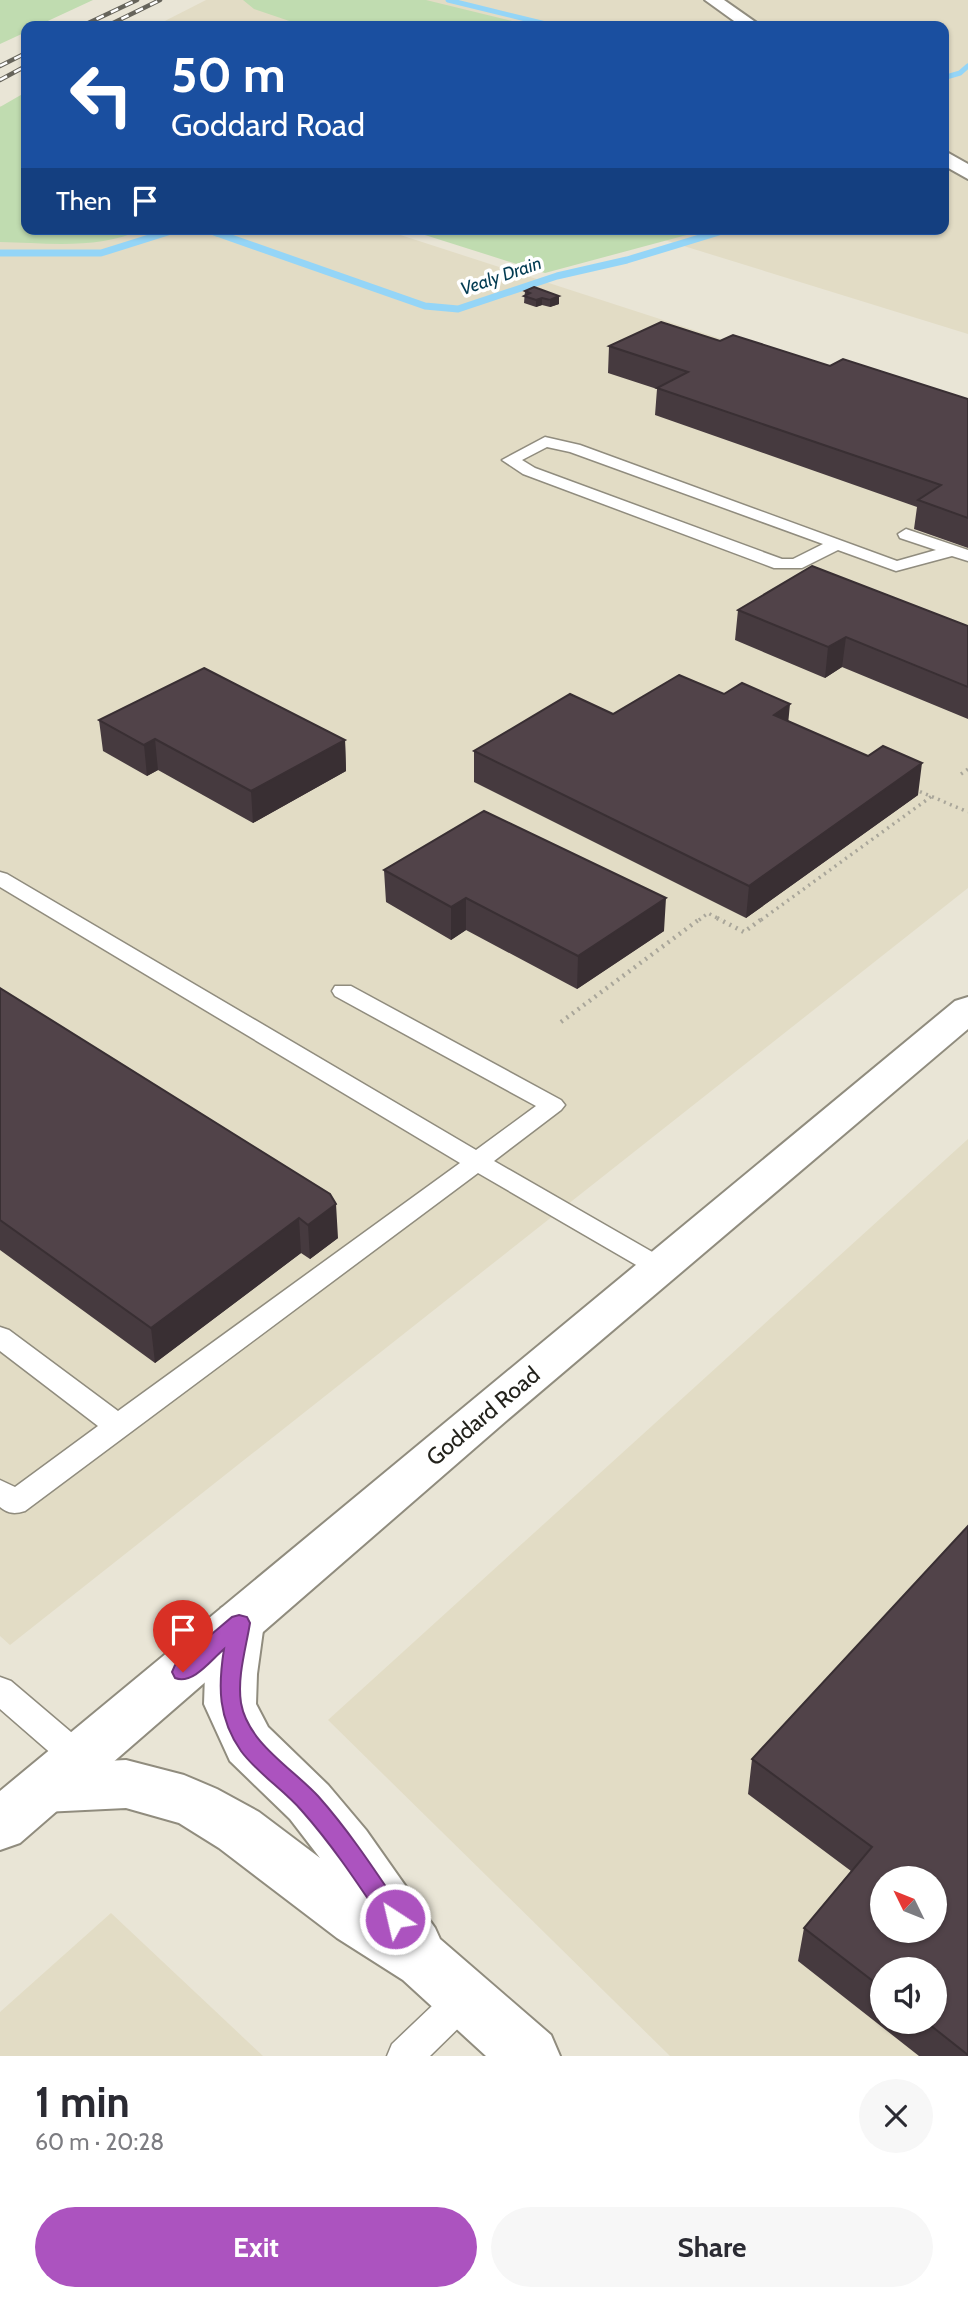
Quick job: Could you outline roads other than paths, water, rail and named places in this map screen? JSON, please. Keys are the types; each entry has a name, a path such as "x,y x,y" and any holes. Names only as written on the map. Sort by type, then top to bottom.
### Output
{"main road":[{"path":"713,0 744,21"},
{"path":"949,160 968,173"},
{"name":"Goddard Road","path":"0,1825 968,1009"},
{"path":"239,1623 231,1674 230,1704 249,1744 309,1802 424,1961"},
{"path":"62,1773 126,1784 184,1799 239,1830 357,1919 424,1961 530,2056"}],"lane":[{"path":"837,544 796,564 780,564 529,471 510,460 545,442 574,448 837,544 896,566 960,553"},
{"path":"906,534 960,553"},
{"path":"0,878 659,1267"},
{"path":"0,1491 15,1503 552,1105 343,991"},
{"path":"0,1337 118,1426"},
{"path":"0,1690 62,1773"},
{"path":"405,2056 467,1997"}],"waterway":[{"path":"448,0 534,21"},
{"name":"Vealy Drain","path":"949,76 960,73 968,66"},
{"name":"Vealy Drain","path":"0,253 101,253 158,235"},
{"name":"Vealy Drain","path":"223,235 425,306 458,309 557,276 627,260 709,235"}],"railway":[{"path":"93,21 137,0"},
{"path":"117,21 160,0"},
{"path":"0,66 21,56"},
{"path":"0,80 21,69"}]}
